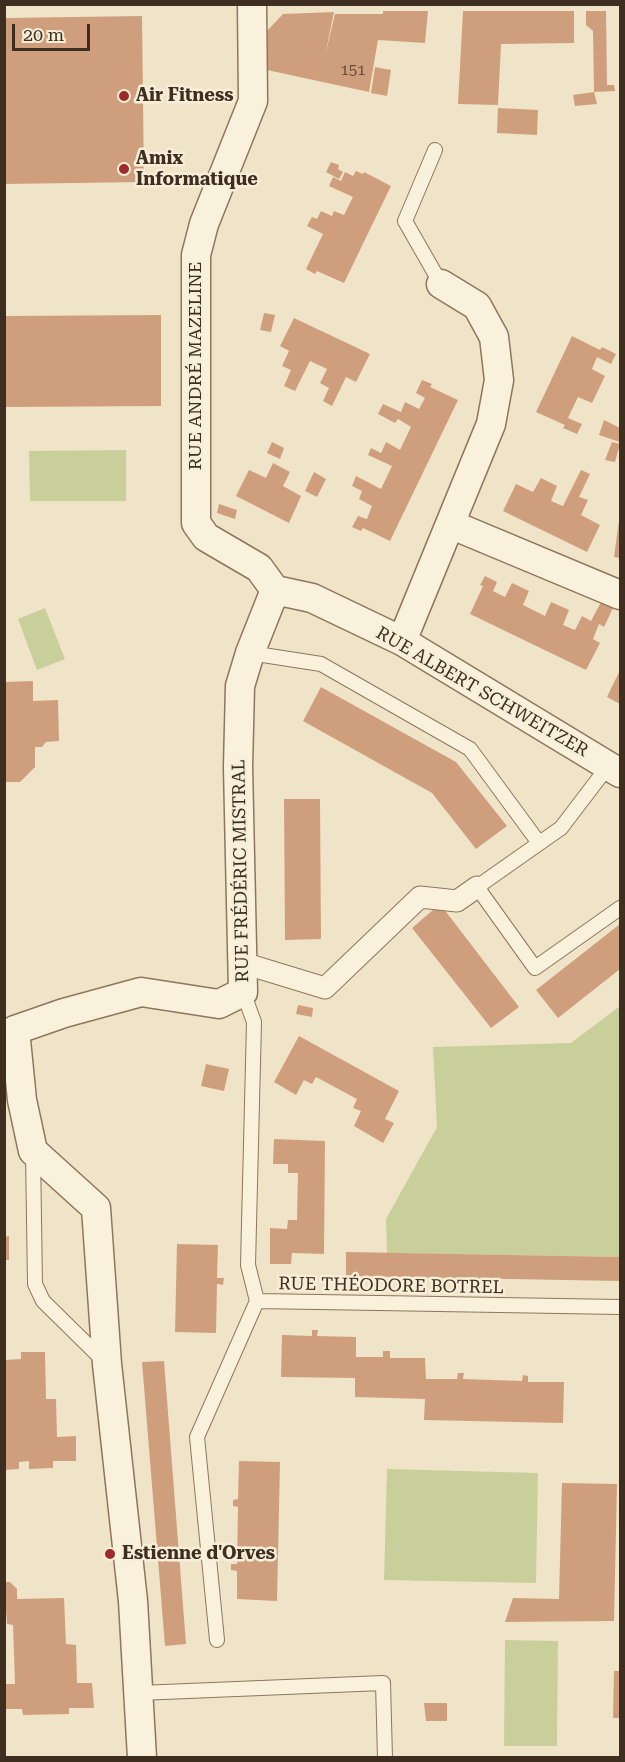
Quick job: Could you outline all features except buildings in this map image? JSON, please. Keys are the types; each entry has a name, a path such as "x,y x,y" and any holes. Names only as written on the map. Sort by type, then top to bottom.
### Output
{"street":[{"name":"RUE ANDRÉ MAZELINE","path":"252,4 253,101 204,224 196,255 196,523 206,537 259,568 275,590"},
{"path":"402,641 491,424 499,380 494,337 477,306 441,284"},
{"path":"450,524 621,595"},
{"name":"RUE ALBERT SCHWEITZER","path":"275,590 312,598 402,641 615,769"},
{"name":"RUE FRÉDÉRIC MISTRAL","path":"10,1029 141,992 219,1004 243,992 238,729 240,686 250,653 275,590"},
{"path":"243,963 325,988 420,897 457,901 477,887"},
{"path":"10,1029 33,1151 96,1208 107,1364 133,1601 142,1758"}],"lane":[{"path":"435,150 405,221 441,284"},
{"path":"250,653 321,664 470,749 539,843"},
{"path":"615,769 561,828 477,887 535,968 621,908"},
{"name":"RUE THÉODORE BOTREL","path":"243,992 254,1022 248,1265 257,1301 621,1307"},
{"path":"33,1151 35,1284 43,1301 107,1364"},
{"path":"217,1640 196,1437 257,1301"},
{"path":"139,1693 383,1683 385,1758"}],"green space":[{"path":"126,450 126,501 30,501 29,451"},
{"path":"45,608 65,659 37,670 18,619"},
{"path":"620,1006 620,1257 387,1253 386,1219 437,1127 433,1047 571,1043"},
{"path":"387,1469 538,1473 536,1583 384,1580"},
{"path":"505,1640 558,1641 557,1746 504,1746"}],"place":[{"name":"Air Fitness","path":"124,96"},
{"name":"Amix Informatique","path":"124,169"},
{"name":"Estienne d'Orves","path":"110,1554"}]}
